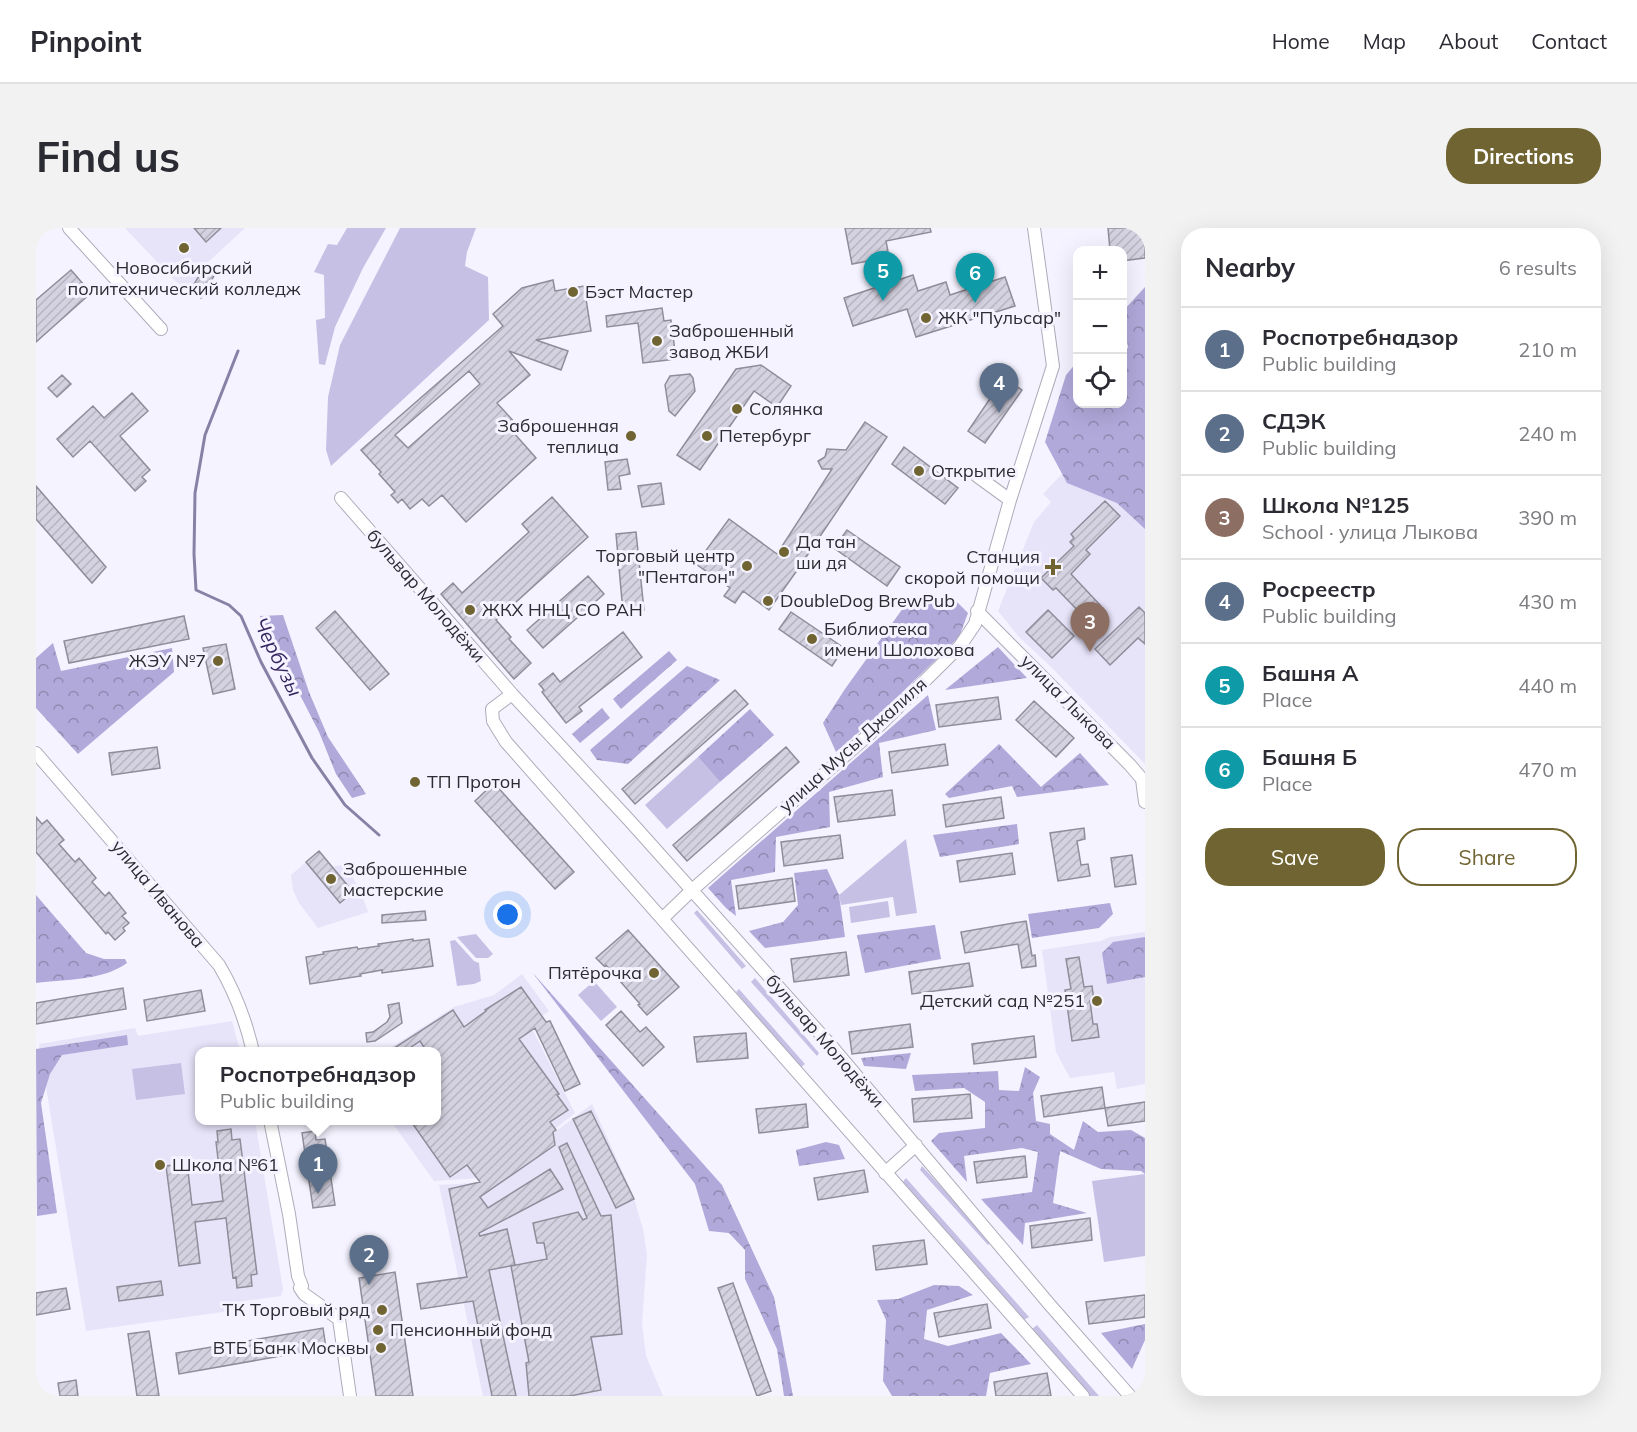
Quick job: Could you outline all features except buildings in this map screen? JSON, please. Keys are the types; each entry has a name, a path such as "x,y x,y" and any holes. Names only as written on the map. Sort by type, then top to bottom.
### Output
{"street":[{"path":"69,228 161,329"},
{"name":"улица Мусы Джалиля","path":"663,918 881,724 960,646 975,624 1010,500 1053,366 1034,228"},
{"path":"977,476 1010,500"},
{"name":"бульвар Молодёжи","path":"341,498 512,694 621,811 829,1043 1050,1305 1130,1396"},
{"name":"улица Лыкова","path":"978,611 1130,765 1142,779 1145,802"},
{"path":"512,694 492,709 493,721 506,742 1083,1396"},
{"name":"улица Иванова","path":"36,753 219,965 240,1006 252,1047"},
{"path":"271,1125 289,1214 298,1276 302,1286 300,1288 304,1294 339,1319 350,1396"},
{"path":"885,1173 916,1145"}],"shaded area":[{"name":"Новосибирский политехнический колледж","path":"125,228 245,228 206,264 217,271 201,298 175,281"},
{"path":"347,228 386,228 363,268 335,327 325,365 319,364 316,320 325,318 324,275 314,272 328,244 337,245"},
{"path":"400,228 476,228 467,252 465,266 488,277 489,320 331,466 326,450 328,397 340,345"},
{"path":"1073,462 1145,523 1145,764 1019,637 998,611 1034,522 1051,502 1043,494"},
{"path":"698,757 720,782 667,829 645,805"},
{"path":"906,839 917,913 896,916 893,897 841,905 839,895"},
{"path":"319,851 332,867 345,864 361,892 368,912 318,928 299,903 293,890 291,875"},
{"path":"888,901 890,917 851,923 849,907"},
{"path":"697,910 746,966 742,969 694,913"},
{"name":"Детский сад №251","path":"1145,932 1145,1084 1117,1089 1114,1072 1070,1078 1056,1052 1042,950"},
{"path":"476,934 493,954 488,958 476,958 457,937"},
{"path":"455,940 474,961 479,963 481,981 457,986 450,941"},
{"path":"522,974 549,1011 530,1025 575,1113 495,1177 434,1181 394,1125 441,1125 441,1047 392,1047 454,1007 494,995"},
{"path":"755,978 819,1053 817,1056 751,982"},
{"path":"594,981 617,1007 601,1021 578,995"},
{"path":"739,989 805,1064 800,1068 736,992"},
{"name":"Школа №61","path":"232,1021 239,1047 195,1047 195,1125 256,1125 283,1289 281,1296 229,1303 230,1311 86,1331 39,1044 135,1028 138,1036"},
{"path":"181,1063 185,1094 136,1100 132,1069"},
{"path":"592,1104 633,1195 643,1229 647,1255 642,1323 646,1356 663,1396 483,1396 439,1185 489,1182"},
{"path":"922,1166 991,1241 988,1245 920,1170"},
{"path":"1145,1174 1145,1256 1104,1262 1092,1181"},
{"path":"906,1178 1029,1317 1024,1320 902,1183"},
{"path":"1037,1325 1099,1396 1090,1396 1032,1329"}],"green space":[{"path":"1145,287 1145,529 1117,503 1067,483 1045,442 1066,375 1073,367 1073,408 1127,408 1127,307"},
{"path":"949,594 968,613 959,637 882,712 836,752 823,723 845,689 911,597 922,601"},
{"path":"283,615 309,692 328,737 366,794 352,798 336,774 319,732 301,697 274,661 260,616"},
{"path":"53,643 61,671 172,648 174,672 78,754 36,708 36,658"},
{"path":"998,647 1027,678 945,690"},
{"path":"669,651 677,660 621,709 613,699"},
{"path":"687,666 720,680 628,764 597,760 590,750"},
{"path":"928,695 936,730 879,743 883,777 829,792 830,827 776,837 775,872 731,880 736,916 726,908 708,888"},
{"path":"602,708 610,718 580,743 572,734"},
{"path":"750,709 774,735 720,782 698,757"},
{"path":"999,744 1041,787 1080,753 1109,785 1017,797 1012,786 949,798 945,794"},
{"path":"1017,824 1019,844 940,857 933,835"},
{"path":"827,869 839,895 845,937 765,948 749,931 783,922 798,905 794,873"},
{"path":"36,895 86,953 104,959 125,959 127,963 95,976 36,983"},
{"path":"1110,903 1113,914 1099,928 1032,938 1028,914"},
{"path":"935,925 941,959 865,973 857,935"},
{"path":"1145,937 1145,977 1107,984 1102,953 1113,942"},
{"path":"532,972 722,1185 774,1297 793,1396 784,1396 777,1349 745,1279 745,1250 729,1233 709,1231 695,1184"},
{"path":"127,1035 128,1045 62,1055 50,1074 41,1103 57,1213 37,1216 36,1049"},
{"path":"911,1053 906,1069 864,1066 861,1058"},
{"path":"1025,1067 1040,1077 1033,1093 1036,1121 1050,1124 1050,1134 1074,1150 1083,1121 1098,1132 1131,1130 1145,1138 1145,1174 1141,1171 1101,1169 1060,1151 1053,1203 1087,1213 1025,1223 1023,1245 981,1199 1032,1192 1038,1152 1022,1148 964,1156 967,1182 931,1141 939,1133 985,1128 985,1102 964,1088 915,1091 912,1075 998,1071 999,1090 1019,1091"},
{"path":"826,1142 839,1145 845,1159 799,1166 796,1150"},
{"path":"934,1285 959,1286 973,1295 927,1310 924,1339 948,1346 1001,1333 1031,1364 990,1373 986,1396 892,1396 883,1381 886,1320 877,1300 898,1299"},
{"path":"1145,1324 1145,1340 1132,1369 1101,1333"}],"waterway":[{"name":"Чербузы","path":"238,351 205,435 195,493 196,590 229,605 241,616 261,662 312,758 345,805 379,835"}],"place":[{"name":"Новосибирский политехнический колледж","path":"184,248"},
{"name":"Бэст Мастер","path":"573,292"},
{"name":"Башня А","path":"883,301"},
{"name":"Башня Б","path":"975,303"},
{"name":"ЖК \"Пульсар\"","path":"926,318"},
{"name":"Заброшенный завод ЖБИ","path":"657,341"},
{"name":"Солянка","path":"737,409"},
{"name":"Росреестр","path":"999,413"},
{"name":"Заброшенная теплица","path":"631,436"},
{"name":"Петербург","path":"707,436"},
{"name":"Открытие","path":"919,471"},
{"name":"Да тан ши дя","path":"784,552"},
{"name":"Торговый центр \"Пентагон\"","path":"747,566"},
{"name":"Станция скорой помощи","path":"1053,567"},
{"name":"DoubleDog BrewPub","path":"768,601"},
{"name":"ЖКХ ННЦ СО РАН","path":"470,610"},
{"name":"Библиотека имени Шолохова","path":"812,639"},
{"name":"Школа №125","path":"1090,652"},
{"name":"ЖЭУ №7","path":"218,661"},
{"name":"ТП Протон","path":"415,782"},
{"name":"Заброшенные мастерские","path":"331,879"},
{"name":"Пятёрочка","path":"654,973"},
{"name":"Детский сад №251","path":"1097,1001"},
{"name":"Школа №61","path":"160,1165"},
{"name":"Роспотребнадзор","path":"318,1194"},
{"name":"СДЭК","path":"369,1285"},
{"name":"ТК Торговый ряд","path":"382,1310"},
{"name":"Пенсионный фонд","path":"378,1330"},
{"name":"ВТБ Банк Москвы","path":"381,1348"}]}
